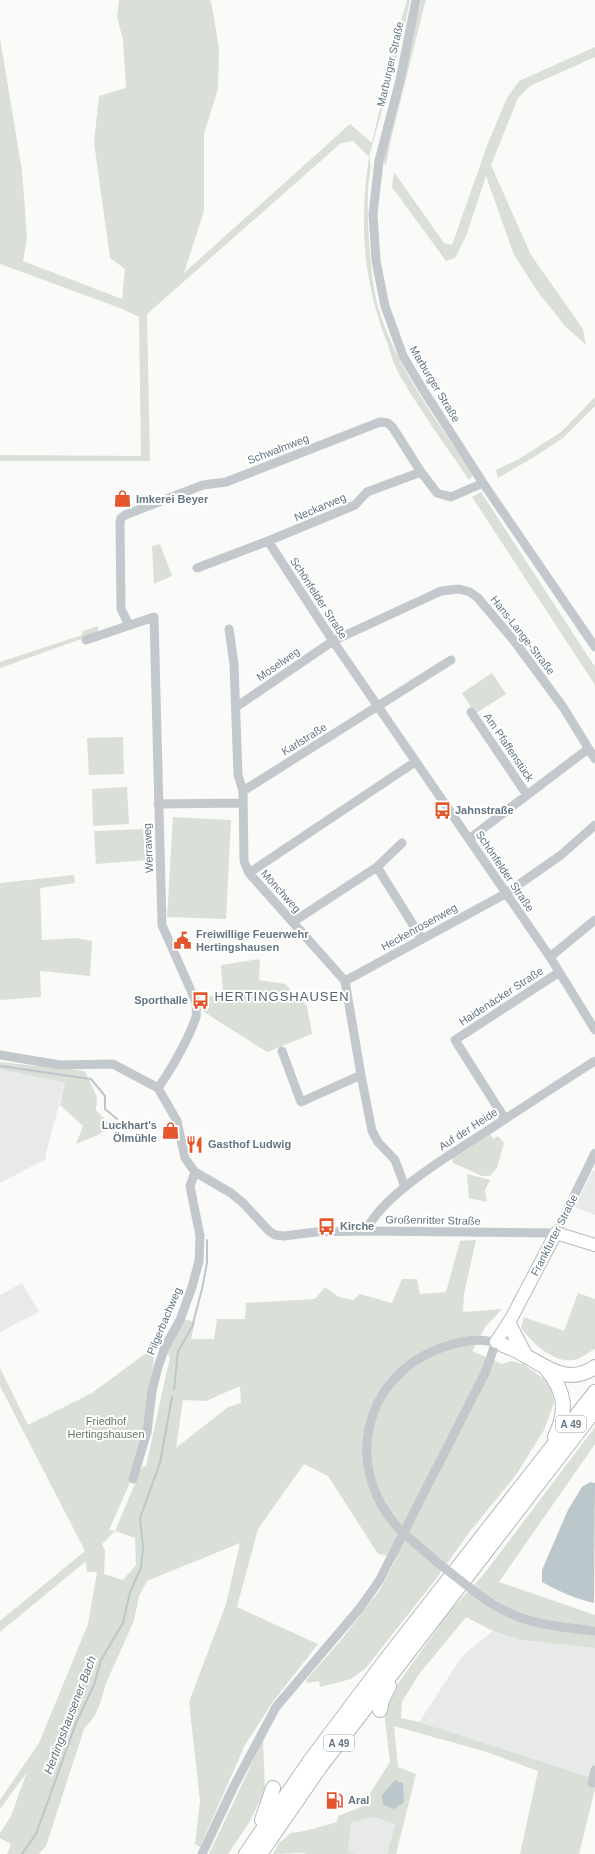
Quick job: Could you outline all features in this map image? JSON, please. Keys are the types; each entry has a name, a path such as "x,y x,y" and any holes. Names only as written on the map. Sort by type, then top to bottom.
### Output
{"highway":[{"path":"511,1321 525,1355"},
{"path":"500,1344 525,1355 546,1368 566,1375 577,1375 595,1367"},
{"path":"546,1368 558,1385 563,1397 557,1433 546,1456"},
{"name":"A 49","path":"246,1854 310,1761 388,1657 595,1392"},
{"name":"A 49","path":"261,1854 320,1768 595,1410"},
{"path":"380,1710 385,1693 421,1635"},
{"path":"359,1680 388,1657"},
{"path":"254,1841 273,1788"},
{"path":"261,1854 290,1825"}],"main road":[{"path":"556,1233 595,1245"},
{"name":"Frankfurter Straße","path":"500,1344 556,1233"}],"street":[{"name":"Marburger Straße","path":"416,0 400,80 379,162 373,214 378,276 385,306 403,356 440,417 483,483 595,647"},
{"name":"Schwalmweg","path":"129,625 121,609 121,518 125,515 203,485 226,482 380,422 388,423 393,428 421,472"},
{"path":"421,472 441,496 451,497 483,483"},
{"name":"Neckarweg","path":"197,568 268,541 355,505 368,492 421,472"},
{"name":"Schönfelder Straße","path":"268,541 333,641 550,958 595,1030"},
{"name":"Hans-Lange-Straße","path":"333,641 441,591 459,589 470,592 478,598 564,707 595,759"},
{"name":"Werraweg","path":"86,640 154,617 162,925 196,1002 196,1015 191,1030 166,1078 158,1088"},
{"name":"Mönchweg","path":"229,629 234,664 238,775 243,791 245,813 244,861 249,873 346,981"},
{"name":"Moselweg","path":"236,707 333,641"},
{"path":"378,707 451,660"},
{"name":"Karlstraße","path":"243,791 378,707"},
{"name":"Am Pfaffenstück","path":"471,712 527,795"},
{"name":"Am Pfaffenstück","path":"469,839 588,748"},
{"path":"249,873 415,762"},
{"path":"158,804 243,803"},
{"path":"505,894 561,855 595,825"},
{"path":"293,922 377,867 402,843"},
{"path":"377,867 422,939"},
{"name":"Heckenrosenweg","path":"346,981 505,894"},
{"path":"550,958 595,920"},
{"name":"Haidenäcker Straße","path":"505,1119 455,1040 558,973"},
{"path":"346,981 360,1075 372,1131 378,1142 395,1160 406,1187"},
{"path":"282,1051 301,1102 360,1075"},
{"path":"0,1055 60,1065 114,1064 158,1088"},
{"name":"Auf der Heide","path":"366,1231 377,1213 406,1187 446,1158 595,1060"},
{"name":"Großenritter Straße","path":"158,1088 177,1122 185,1158 195,1172 231,1193 243,1203 269,1231 275,1235 284,1236 316,1232 366,1231 556,1233"},
{"name":"Frankfurter Straße","path":"556,1233 595,1153"},
{"name":"Pilgerbachweg","path":"133,1479 147,1432 152,1391 158,1367 165,1346 180,1320 199,1261 200,1236 190,1186 195,1172"},
{"path":"202,1854 276,1707 360,1608 379,1580 484,1374 500,1344 476,1340 462,1342 430,1352 398,1374 380,1398 372,1417 367,1438 368,1470 377,1498 399,1529 408,1537 437,1562 499,1609 524,1620 545,1626 595,1631"},
{"path":"592,1783 595,1770"}],"shaded area":[{"path":"0,1069 65,1083 46,1153 46,1159 0,1183"},
{"path":"593,1170 595,1171 595,1215 575,1207"},
{"path":"22,1283 39,1312 0,1332 0,1295"},
{"path":"590,1482 595,1483 594,1603 554,1589 542,1582 542,1570 568,1510 582,1487"},
{"path":"493,1631 521,1640 595,1648 595,1779 419,1722 463,1655"},
{"path":"395,1780 403,1783 404,1802 394,1809 383,1805 382,1795"},
{"path":"374,1817 395,1824 387,1854 356,1854 348,1852 351,1821"}],"green space":[{"path":"119,0 210,0 212,6 219,48 218,89 204,134 204,211 184,273 350,124 372,143 396,37 407,0 410,0 402,39 369,157 353,141 341,143 147,314 150,461 0,461 0,455 141,456 139,317 120,308 0,264 0,38 22,171 27,237 23,261 122,299 125,269 110,258 94,142 99,96 126,88 123,40 117,17"},
{"path":"421,0 426,0 391,139 386,165 383,161"},
{"path":"595,47 595,57 530,86 518,98 491,165 531,255 583,329 586,345 565,326 538,292 514,255 486,176 466,236 455,258 446,261 392,187 394,172 444,243 452,245 488,143 507,98 519,81"},
{"path":"369,157 371,165 368,190 370,259 378,307 387,332 412,383 473,475 469,480 399,374 380,322 368,275 365,252 364,206"},
{"path":"595,397 595,406 563,438 498,478 496,470 519,459 561,432"},
{"path":"481,492 595,667 595,685 472,497"},
{"path":"160,544 172,576 154,584 152,546"},
{"path":"98,626 98,633 0,668 0,662 82,635 83,631"},
{"path":"492,673 506,694 475,714 462,693"},
{"path":"123,737 124,774 89,775 87,738"},
{"path":"127,787 129,824 93,826 92,789"},
{"path":"173,817 231,820 226,919 167,917"},
{"path":"146,829 147,860 96,864 94,831"},
{"path":"74,875 75,883 40,888 42,940 76,938 92,941 90,976 40,971 41,997 0,1000 0,883"},
{"path":"260,959 259,980 285,984 307,1006 312,1034 267,1052 204,1012 204,998 223,992 221,965"},
{"path":"0,1062 85,1071 97,1097 96,1110 111,1125 98,1135 76,1144 83,1126 60,1105 65,1083 0,1069"},
{"path":"490,1134 494,1139 498,1136 504,1143 497,1168 490,1176 482,1176 453,1163 452,1158"},
{"path":"467,1174 490,1180 485,1190 487,1202 469,1198"},
{"name":"Friedhof Hertingshausen","path":"476,1240 464,1294 463,1312 502,1309 486,1326 472,1351 502,1364 512,1361 523,1364 550,1383 554,1403 544,1430 516,1475 471,1530 436,1579 365,1669 351,1679 320,1687 319,1681 307,1683 306,1680 341,1640 380,1590 397,1557 378,1554 328,1476 304,1464 258,1529 237,1607 318,1644 272,1703 245,1745 200,1847 195,1844 200,1801 189,1702 226,1604 240,1543 147,1581 139,1596 134,1621 106,1683 100,1704 94,1717 84,1729 46,1846 39,1854 7,1854 11,1844 0,1838 0,1833 11,1816 27,1772 0,1809 0,1800 39,1743 88,1624 97,1572 87,1572 86,1561 0,1632 0,1621 85,1551 0,1386 0,1368 28,1425 92,1393 149,1351 154,1358 144,1428 132,1478 109,1530 115,1531 142,1467 146,1466 170,1357 166,1352 184,1319 195,1322 191,1339 214,1339 217,1319 245,1319 246,1303 315,1299 325,1287 339,1297 353,1300 360,1294 392,1303 402,1279 417,1279 420,1294 446,1292 460,1241","holes":["240,1386 241,1403 228,1407 176,1448 183,1400 206,1401","115,1531 135,1538 136,1565 123,1580 104,1574 105,1551 102,1544"]},
{"path":"578,1293 595,1299 595,1349 575,1360 565,1360 550,1355 543,1350 521,1328 524,1317 564,1331"},
{"path":"595,1427 595,1444 499,1582 595,1615 595,1648 521,1640 493,1631 466,1617 419,1674 402,1702 401,1718 419,1722 595,1779 595,1789 579,1854 520,1854 538,1771 487,1752 394,1726 398,1767 416,1774 396,1854 387,1854 395,1824 374,1817 351,1822 348,1852 356,1854 273,1854 279,1843 291,1833 305,1831 337,1822 338,1816 361,1807 390,1762 384,1711 392,1692 449,1612 484,1574"},
{"path":"263,1740 265,1790 249,1823 228,1854 209,1854"}],"waterway":[{"name":"Hertingshausener Bach","path":"0,1066 91,1079 105,1096 105,1109 117,1119"},
{"name":"Hertingshausener Bach","path":"174,1389 178,1351 192,1327 202,1289 207,1263 207,1240"},
{"name":"Hertingshausener Bach","path":"22,1854 36,1834 76,1723 94,1685 101,1660 123,1623 130,1592 141,1568 143,1547 140,1518 160,1463 172,1397"}],"place":[{"name":"Imkerei Beyer","path":"123,499"},
{"name":"Jahnstraße","path":"442,810"},
{"name":"Freiwillige Feuerwehr Hertingshausen","path":"183,940"},
{"name":"Sporthalle","path":"201,1000"},
{"name":"Luckhart's Ölmühle","path":"170,1131"},
{"name":"Gasthof Ludwig","path":"195,1144"},
{"name":"Kirche","path":"327,1226"},
{"name":"Aral","path":"335,1800"}],"district":[{"name":"HERTINGSHAUSEN","path":"282,996"}]}
